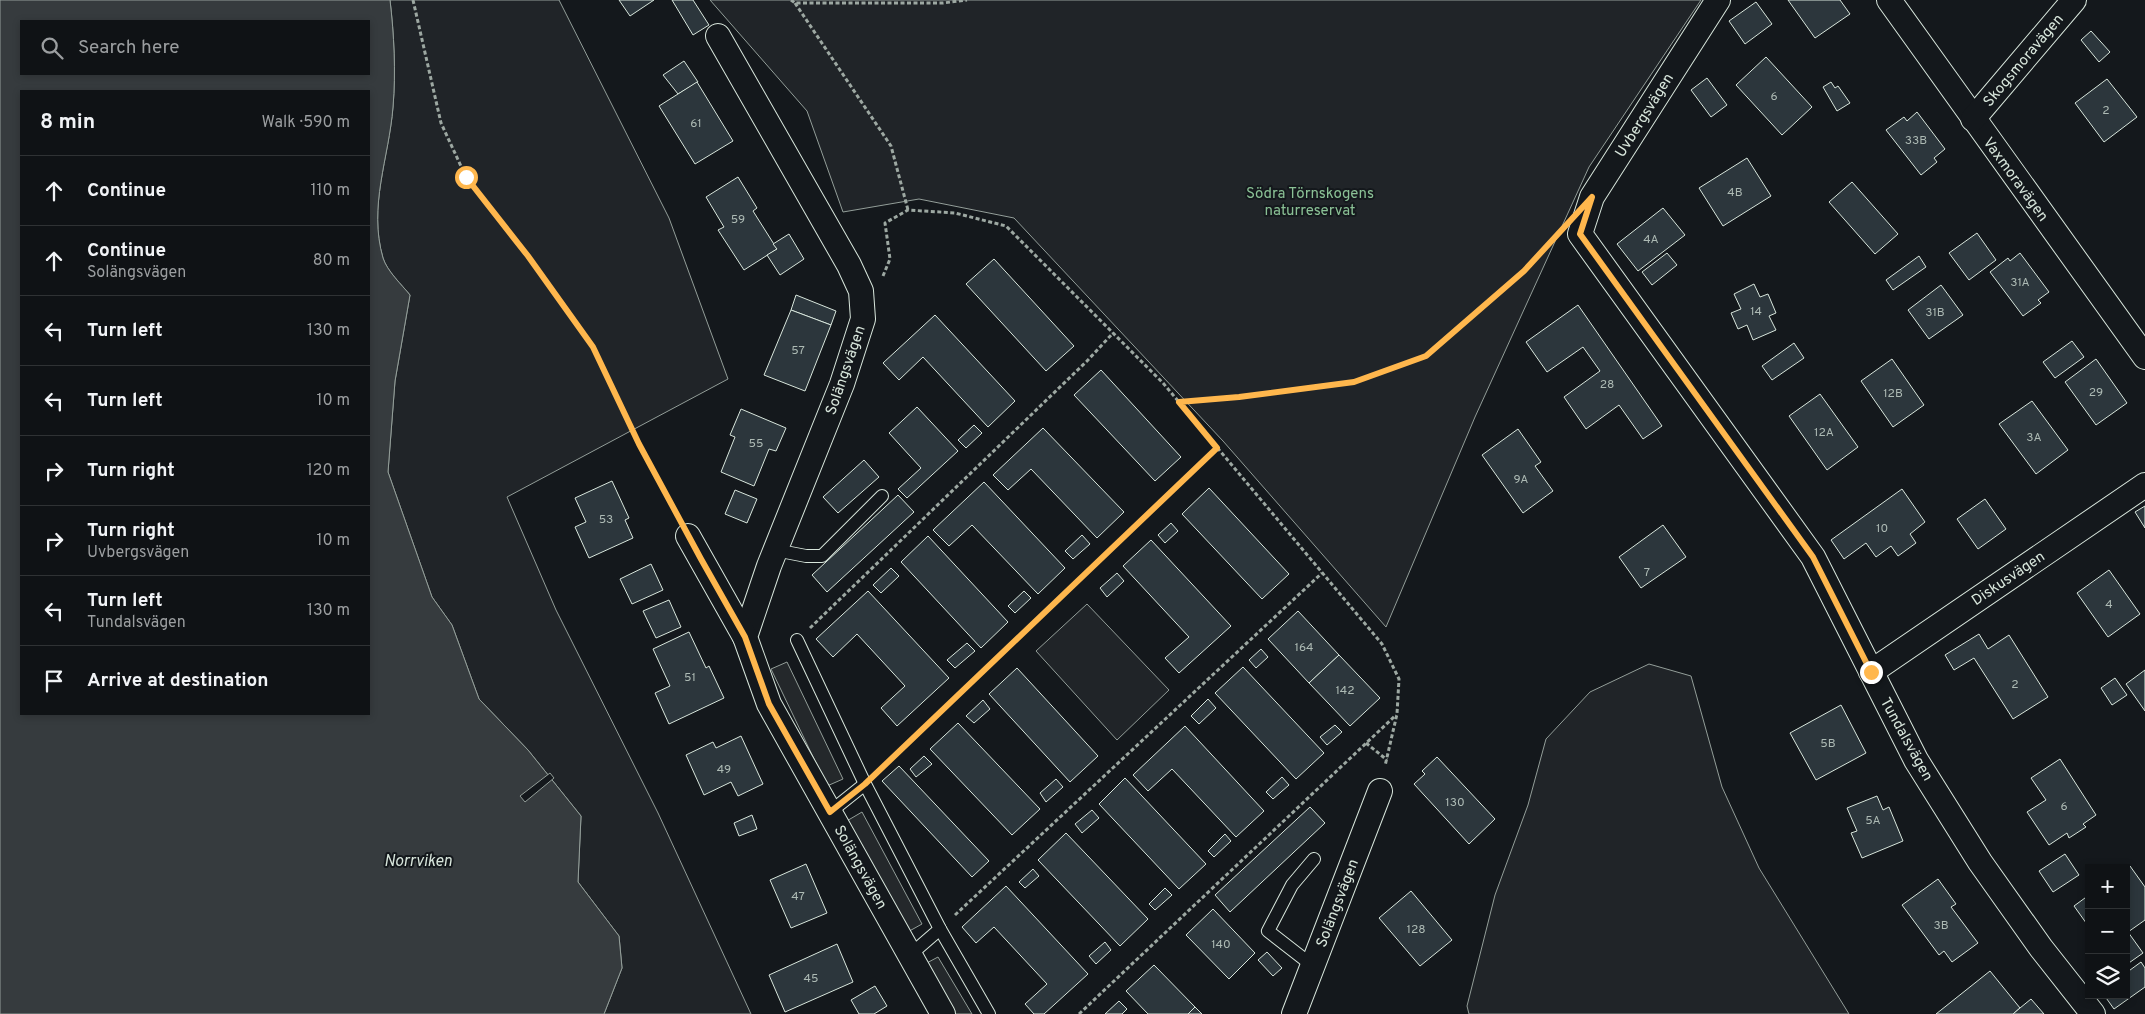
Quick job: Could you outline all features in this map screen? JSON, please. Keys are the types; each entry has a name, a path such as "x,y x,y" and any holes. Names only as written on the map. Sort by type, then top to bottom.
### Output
{"street":[{"name":"Uvbergsvägen","path":"1569,234 1718,0"},
{"name":"Vaxmoravägen","path":"1889,0 2145,357"},
{"name":"Skogsmoravägen","path":"1973,119 2074,0"},
{"name":"Solängsvägen","path":"718,36 850,265 861,291 863,319 842,384 775,550 745,637"},
{"name":"Tundalsvägen","path":"1569,234 1813,557 1916,760 1980,862 2041,948 2093,1014"},
{"name":"Diskusvägen","path":"1871,672 2145,485"},
{"name":"Solängsvägen","path":"688,536 745,637 769,704 943,1014"},
{"name":"Solängsvägen","path":"1294,1014 1380,791"}],"lane":[{"path":"775,550 806,556 822,556 882,496"},
{"path":"797,640 865,784 940,929 989,1014"},
{"path":"830,812 865,784"},
{"path":"1313,966 1268,931 1292,885 1314,859"},
{"path":"910,955 940,929"}],"path":[{"path":"413,0 441,123 466,177 528,256 593,347 639,444 688,536"},
{"path":"791,0 795,3 891,146 908,210"},
{"path":"795,3 943,3 968,0"},
{"path":"863,319 890,259 885,223 908,210 955,213 1006,226 1163,383 1382,644 1399,679 1397,714 1380,791"},
{"path":"1179,402 1239,397 1354,382 1426,356 1569,234"},
{"path":"797,640 1088,361 1113,333"},
{"path":"865,784 1196,471 1217,448"},
{"path":"940,929 1322,573"},
{"path":"1079,1014 1397,714"},
{"path":"1366,743 1386,760"}],"green space":[{"path":"390,0 559,0 669,218 728,379 507,497 556,610 658,813 751,1014 604,1014 622,968 619,936 578,882 581,816 528,750 479,699 452,625 432,597 388,472 395,381 410,295 385,263 379,239 379,201 394,94 393,26"},
{"name":"Södra Törnskogens naturreservat","path":"710,0 1701,0 1589,167 1475,417 1386,627 1223,441 1014,218 919,199 843,212 807,111"},
{"path":"1087,604 1169,690 1117,740 1036,651"},
{"path":"1649,664 1691,676 1722,787 1759,868 1849,1014 1469,1014 1467,1006 1495,895 1528,805 1546,739 1590,692"}],"shaded area":[{"path":"787,662 843,779 827,786 771,669"},
{"path":"862,812 922,924 904,934 845,822"},
{"path":"938,957 972,1014 950,1014 923,965"}],"water":[{"name":"Norrviken","path":"0,0 390,0 393,26 394,94 379,201 379,239 385,263 410,295 395,381 388,472 432,597 452,625 479,699 528,750 581,816 578,882 619,936 622,968 604,1014 0,1014"}],"pier":[{"path":"550,773 554,778 525,802 520,796"}],"building":[{"path":"619,0 654,0 630,16"},
{"path":"672,0 693,0 709,25 693,35"},
{"path":"1788,0 1840,0 1850,14 1815,38"},
{"path":"1756,2 1772,24 1745,44 1729,21"},
{"path":"2091,31 2110,52 2099,62 2081,40"},
{"path":"1766,57 1812,107 1782,135 1736,85"},
{"path":"684,61 698,82 678,94 663,75"},
{"path":"1707,78 1727,105 1711,117 1691,90"},
{"path":"2107,79 2137,117 2104,142 2075,103"},
{"path":"697,82 733,141 695,164 659,106"},
{"path":"1831,82 1835,88 1838,86 1850,103 1837,111 1823,87"},
{"path":"1917,112 1945,149 1934,158 1937,162 1921,175 1886,130 1904,117 1907,121"},
{"path":"1747,158 1771,196 1723,226 1699,188"},
{"path":"738,177 757,208 753,211 777,249 744,270 718,230 724,227 706,197"},
{"path":"1852,182 1898,234 1875,254 1829,202"},
{"path":"1663,208 1685,235 1638,271 1617,244"},
{"path":"1977,233 1996,260 1969,280 1949,253"},
{"path":"789,234 804,259 780,275 767,255 777,249 773,244"},
{"path":"1667,253 1677,265 1652,285 1642,272"},
{"path":"2020,253 2049,292 2038,300 2041,303 2023,316 1990,272 2008,258 2010,261"},
{"path":"1919,256 1926,267 1893,290 1886,280"},
{"path":"994,259 1074,346 1046,371 966,284"},
{"path":"1754,284 1760,297 1768,294 1776,313 1769,316 1776,330 1753,340 1747,325 1738,329 1731,313 1741,309 1734,294"},
{"path":"1941,285 1963,315 1929,339 1908,310"},
{"path":"796,295 836,311 831,325 791,310"},
{"path":"1578,305 1662,426 1643,439 1619,405 1586,429 1564,397 1600,371 1583,347 1547,372 1526,342"},
{"path":"791,310 831,325 805,391 764,375"},
{"path":"935,315 1015,401 988,427 923,357 899,380 883,363"},
{"path":"2072,341 2084,357 2055,378 2043,362"},
{"path":"1794,343 1804,358 1772,380 1762,366"},
{"path":"1892,359 1924,405 1893,427 1861,381"},
{"path":"2096,359 2127,403 2096,425 2065,382"},
{"path":"1101,370 1181,457 1155,481 1074,395"},
{"path":"1820,394 1858,447 1827,470 1789,416"},
{"path":"2032,401 2068,450 2036,474 1999,424"},
{"path":"917,407 958,451 907,498 898,489 921,468 889,433"},
{"path":"741,409 786,428 776,451 769,449 754,486 721,472 735,437 730,435"},
{"path":"974,425 982,433 966,448 958,440"},
{"path":"1043,428 1124,512 1097,538 1031,469 1008,490 993,475"},
{"path":"1518,429 1541,462 1535,466 1553,491 1523,513 1482,455"},
{"path":"864,460 879,477 838,513 823,497"},
{"path":"612,481 629,518 625,520 633,538 589,558 575,527 586,522 575,498"},
{"path":"984,482 1065,568 1038,594 972,525 949,546 933,530"},
{"path":"1209,488 1289,574 1262,599 1182,514"},
{"path":"1902,489 1925,522 1910,534 1916,543 1898,556 1891,546 1876,557 1866,543 1844,559 1831,540"},
{"path":"735,490 757,499 747,523 725,514"},
{"path":"898,495 914,512 827,592 812,575"},
{"path":"1985,499 2006,529 1978,549 1957,519"},
{"path":"2145,506 2145,528 2135,512"},
{"path":"1171,523 1178,531 1165,543 1158,535"},
{"path":"1663,525 1686,557 1641,588 1619,557"},
{"path":"1082,535 1090,544 1073,559 1065,551"},
{"path":"928,536 1008,622 981,648 901,562"},
{"path":"1151,540 1231,626 1179,673 1165,658 1189,637 1123,566"},
{"path":"651,564 663,590 632,604 620,579"},
{"path":"891,568 899,576 881,593 873,585"},
{"path":"2109,570 2140,614 2108,637 2077,593"},
{"path":"1117,573 1124,581 1107,597 1100,588"},
{"path":"868,591 949,678 897,726 881,708 905,686 857,634 833,657 816,639"},
{"path":"1024,591 1031,598 1015,613 1008,606"},
{"path":"669,600 681,627 656,638 643,611"},
{"path":"1298,611 1339,655 1309,683 1268,639"},
{"path":"689,632 706,668 709,666 724,698 669,724 655,693 670,686 653,649"},
{"path":"1979,634 1988,649 2009,635 2048,697 2013,719 1974,658 1954,670 1945,655"},
{"path":"967,643 975,651 955,668 947,660"},
{"path":"1261,649 1268,657 1256,668 1249,660"},
{"path":"1339,655 1380,698 1350,726 1309,683"},
{"path":"1243,667 1324,753 1296,779 1215,693"},
{"path":"1017,668 1098,756 1070,782 989,694"},
{"path":"2145,670 2145,711 2126,684"},
{"path":"2115,678 2127,695 2112,705 2101,688"},
{"path":"1208,699 1216,708 1199,724 1191,716"},
{"path":"983,700 990,709 974,723 966,716"},
{"path":"1841,705 1866,753 1816,780 1790,733"},
{"path":"958,723 1040,809 1012,835 930,749"},
{"path":"1335,725 1342,732 1327,745 1320,737"},
{"path":"1185,726 1264,811 1236,837 1172,769 1148,791 1133,775"},
{"path":"741,736 763,784 738,796 731,782 704,795 686,755 713,742 716,748"},
{"path":"924,756 932,764 916,777 910,769"},
{"path":"1437,757 1495,819 1469,844 1414,784 1425,774 1422,771"},
{"path":"2060,759 2096,815 2083,824 2086,827 2069,838 2067,833 2049,845 2027,812 2046,800 2031,778"},
{"path":"899,766 989,861 972,877 882,781"},
{"path":"1282,777 1289,785 1273,799 1266,792"},
{"path":"1125,778 1206,864 1179,889 1099,804"},
{"path":"1056,779 1063,787 1046,802 1040,793"},
{"path":"1877,796 1883,810 1889,807 1903,841 1862,858 1851,833 1857,831 1847,808"},
{"path":"1310,807 1325,823 1230,912 1215,895"},
{"path":"1092,810 1099,818 1082,833 1075,824"},
{"path":"752,815 757,829 739,836 734,823"},
{"path":"1066,833 1148,919 1120,946 1038,860"},
{"path":"1225,834 1231,841 1214,857 1208,851"},
{"path":"2065,854 2079,875 2053,892 2039,871"},
{"path":"806,864 827,913 791,928 770,880"},
{"path":"2130,866 2145,887 2145,920 2130,931"},
{"path":"1033,869 1039,876 1025,888 1019,882"},
{"path":"1938,879 1956,904 1951,907 1978,943 1952,962 1944,951 1939,955 1902,905"},
{"path":"1006,886 1088,974 1044,1014 1034,1014 1025,1004 1047,984 994,927 976,943 962,927"},
{"path":"1165,888 1172,895 1155,910 1149,904"},
{"path":"1411,891 1452,940 1420,966 1379,918"},
{"path":"2085,898 2085,921 2074,906"},
{"path":"1213,909 1255,953 1229,979 1186,935"},
{"path":"2130,935 2143,953 2130,962"},
{"path":"1105,942 1111,950 1096,964 1089,956"},
{"path":"837,944 853,982 785,1012 769,975"},
{"path":"1267,952 1282,968 1273,976 1258,960"},
{"path":"2141,962 2145,968 2145,987 2130,998 2130,970"},
{"path":"1154,965 1195,1007 1188,1014 1148,1014 1126,991"},
{"path":"1990,971 2020,1008 2013,1014 1936,1014"},
{"path":"875,986 887,1006 874,1014 859,1014 851,1000"},
{"path":"2031,999 2044,1014 2013,1014 2020,1008"},
{"path":"2107,999 2128,999 2114,1009"},
{"path":"1119,1001 1127,1009 1122,1014 1105,1014"},
{"path":"1195,1007 1202,1014 1188,1014"}],"route":[{"path":"466,177 528,256 593,347 639,444 745,637 769,704 830,812 865,784 1196,471 1217,448 1179,402 1239,397 1354,382 1426,356 1524,271 1592,197 1580,234 1743,463 1813,557 1871,672"}]}
